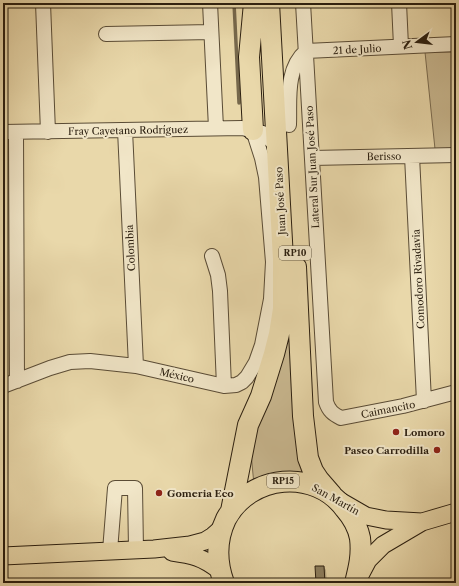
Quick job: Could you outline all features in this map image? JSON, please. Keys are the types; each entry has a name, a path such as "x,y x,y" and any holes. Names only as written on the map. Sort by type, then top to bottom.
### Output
{"highway":[{"path":"253,130 249,57 254,3"},
{"name":"Juan José Paso","path":"231,511 248,425 261,396 272,361 279,334 283,309 283,259 269,3"},
{"name":"Juan José Paso","path":"282,3 303,416 308,458 313,471 319,480 352,518 360,537 361,561 355,583"},
{"name":"San Martín","path":"221,529 231,511 244,497 260,487 278,481 297,481 315,485 336,498"},
{"name":"RP15","path":"221,529 217,550 221,577"}],"main road":[{"name":"San Martín","path":"336,498 366,516 386,520 422,522"},
{"name":"San Martín","path":"355,583 368,560 383,545 422,522 456,512"},
{"name":"San Martín","path":"3,556 154,549 192,545 205,541 214,536 221,529"},
{"name":"San Martín","path":"154,549 199,557 208,561 221,577"}],"street":[{"path":"42,3 48,132"},
{"path":"210,3 216,128"},
{"name":"Lateral Sur Juan José Paso","path":"303,3 326,402"},
{"path":"399,3 401,46"},
{"path":"106,34 211,32"},
{"name":"21 de Julio","path":"306,52 456,44"},
{"path":"289,125 291,80 294,65 300,56 306,52"},
{"name":"Fray Cayetano Rodríguez","path":"9,132 216,128 242,128 253,130"},
{"name":"Colombia","path":"125,130 136,366"},
{"path":"253,130 263,133 276,144"},
{"path":"212,256 218,276 220,291 224,386 236,385 247,377 256,362 262,345 271,299 273,262 266,177 262,158 253,130"},
{"path":"9,132 17,381"},
{"name":"Berisso","path":"312,158 456,155"},
{"name":"Comodoro Rivadavia","path":"412,156 424,401"},
{"name":"México","path":"3,386 70,362 90,361 136,366 224,386"},
{"name":"Caimancito","path":"326,402 329,411 342,418 404,406 456,392"},
{"path":"110,551 115,488 135,488 136,549"}],"shaded area":[{"path":"425,52 456,52 456,148 435,149"},
{"path":"292,313 307,475 254,485 251,453 257,424"}],"building":[{"path":"315,566 324,566 325,583 316,583"}],"waterway":[{"path":"234,3 239,103"}],"place":[{"name":"Lomoro","path":"396,432"},
{"name":"Paseo Carrodilla","path":"437,450"},
{"name":"Gomeria Eco","path":"159,493"}]}
